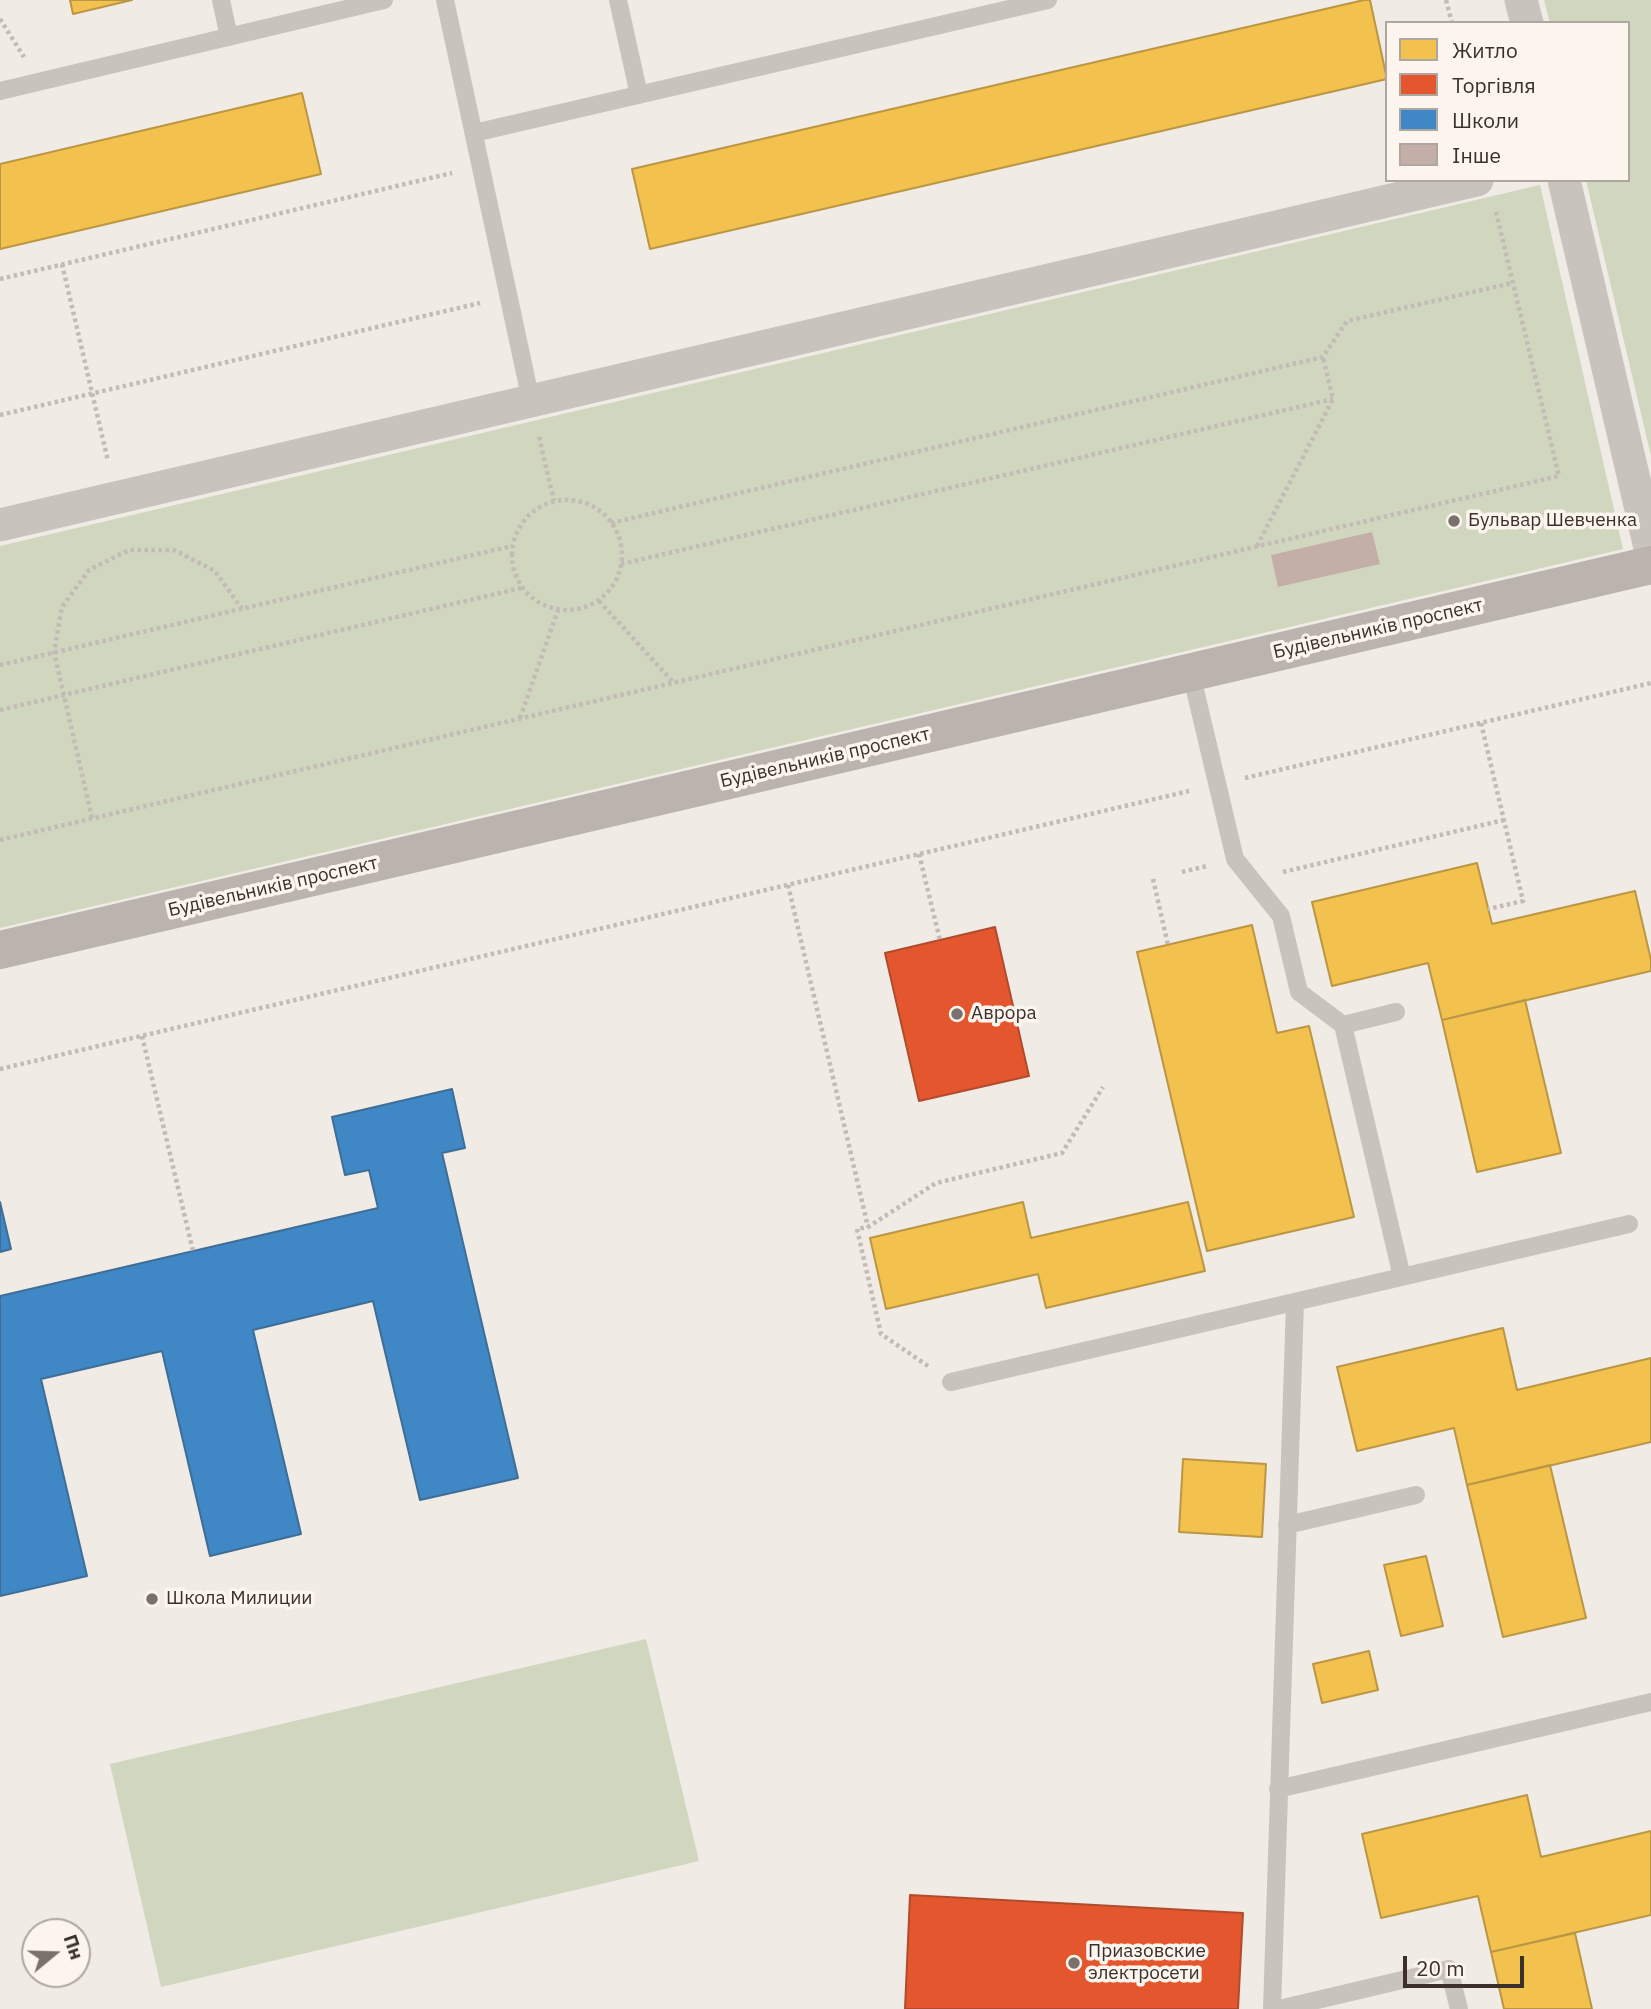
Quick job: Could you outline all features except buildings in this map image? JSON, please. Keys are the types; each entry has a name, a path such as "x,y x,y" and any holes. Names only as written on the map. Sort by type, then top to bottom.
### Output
{"main road":[{"name":"Будівельників проспект","path":"0,950 1651,565"}],"street":[{"path":"1521,0 1526,21"},
{"path":"1564,182 1651,552"},
{"path":"0,525 531,401 1486,193"}],"lane":[{"path":"220,0 229,37"},
{"path":"0,91 384,0"},
{"path":"445,0 531,401"},
{"path":"618,0 639,95"},
{"path":"474,133 1017,4 1048,0"},
{"path":"1191,673 1235,859 1282,916 1299,992 1343,1025 1402,1277"},
{"path":"1343,1025 1396,1012"},
{"path":"951,1382 1629,1224"},
{"path":"1272,2009 1295,1302"},
{"path":"1287,1525 1416,1495"},
{"path":"1278,1789 1651,1702"},
{"path":"1279,2009 1449,1969 1458,2009"}],"path":[{"path":"1447,0 1452,21"},
{"path":"0,19 39,82"},
{"path":"0,279 481,166"},
{"path":"0,840 1559,476 1513,283 1486,193"},
{"path":"62,264 116,498"},
{"path":"611,523 1324,357 1347,321 1513,283"},
{"path":"0,415 508,296"},
{"path":"1256,546 1333,399 1324,357"},
{"path":"621,565 1333,399"},
{"path":"531,401 554,501"},
{"path":"576,500 596,508 611,523 621,543 621,565 614,585 599,601 579,610 558,610 538,603 521,588 512,568 512,546 519,526 534,510 554,501 576,500"},
{"path":"0,665 512,546"},
{"path":"92,818 54,652 62,607 89,570 129,550 174,550 215,570 242,609"},
{"path":"0,710 521,588"},
{"path":"599,601 674,682"},
{"path":"520,718 558,610"},
{"path":"0,1069 1651,683"},
{"path":"1481,723 1523,901 1488,909"},
{"path":"1251,880 1504,820"},
{"path":"919,854 940,940"},
{"path":"1153,879 1168,945"},
{"path":"788,885 868,1227"},
{"path":"142,1036 193,1251"},
{"path":"951,1382 881,1334 857,1229 868,1227 936,1183 1062,1153 1103,1087"}],"green space":[{"path":"1544,0 1651,0 1651,456 1586,182 1630,182 1630,21 1549,21"},
{"path":"1540,185 1623,549 0,928 0,546"},
{"path":"646,1639 699,1861 161,1987 110,1764"}],"place":[{"name":"Бульвар Шевченка","path":"1454,521"},
{"name":"Аврора","path":"957,1014"},
{"name":"Школа Милиции","path":"152,1599"},
{"name":"Приазовские электросети","path":"1074,1963"}]}
